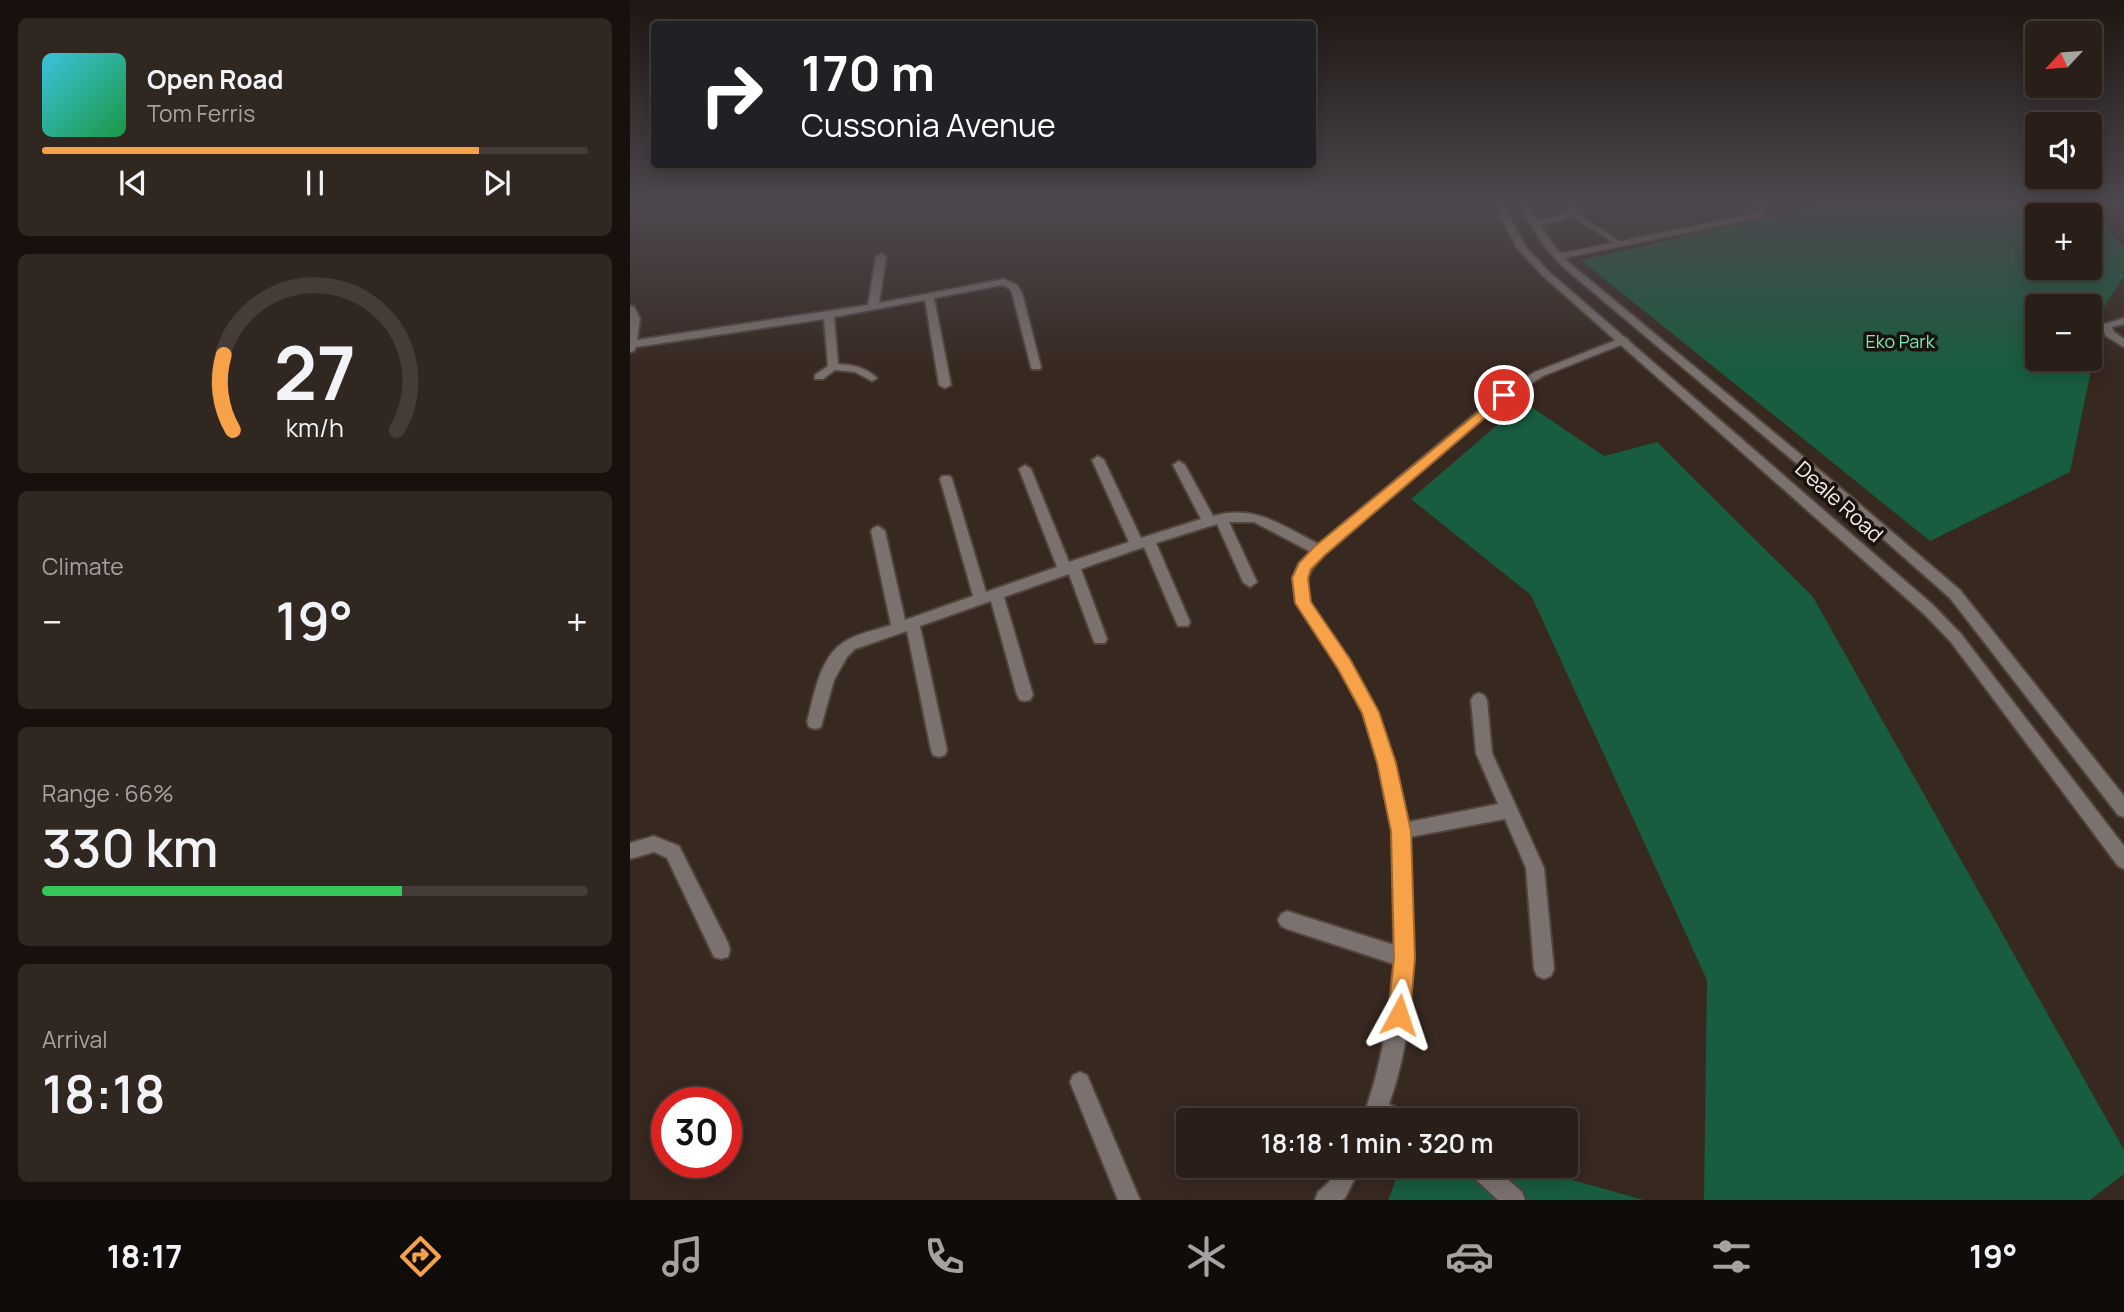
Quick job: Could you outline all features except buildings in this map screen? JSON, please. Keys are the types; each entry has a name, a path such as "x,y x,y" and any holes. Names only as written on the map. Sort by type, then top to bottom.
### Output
{"street":[{"path":"873,306 881,260"},
{"name":"Deale Road","path":"1532,260 1572,298 1928,609 1956,638 2124,860"},
{"name":"Deale Road","path":"1561,260 1825,481 1955,594 2124,809"},
{"path":"630,309 635,319 631,346 829,315 995,282 1010,284 1017,293 1036,367"},
{"path":"929,295 945,385"},
{"path":"1623,313 1628,327 1624,341"},
{"path":"829,315 833,367"},
{"path":"2124,321 2106,325 2107,331 2124,344"},
{"path":"1378,1108 1385,1087 1399,1015 1404,958 1401,831 1387,763 1370,712 1344,664 1303,603 1300,578 1304,567 1504,395 1539,374 1624,341 1646,337 1662,345"},
{"path":"819,377 833,367 858,369 872,379"},
{"path":"1098,460 1143,542 1182,622"},
{"path":"1179,465 1215,520 1250,582"},
{"path":"1025,469 1100,639"},
{"path":"946,479 981,598"},
{"path":"1797,492 1825,481"},
{"path":"815,722 831,666 838,654 850,645 1143,542 1215,520 1244,516 1257,518 1320,551"},
{"path":"878,531 939,750"},
{"path":"996,593 1025,695"},
{"path":"1479,700 1485,754 1535,868 1544,969"},
{"path":"1401,831 1508,810"},
{"path":"630,851 654,844 673,852 721,950"},
{"path":"1287,920 1404,958"},
{"path":"1080,1082 1129,1200"},
{"path":"1326,1200 1337,1190 1344,1178"},
{"path":"1491,1178 1514,1200"}],"green space":[{"name":"Eko Park","path":"1581,260 2025,260 2025,280 2102,280 2102,260 2124,260 2124,276 2104,307 2102,317 2102,294 2025,294 2025,371 2091,371 2070,472 1930,541"},
{"path":"1524,402 1604,456 1657,442 1813,597 2124,1150 2124,1174 2090,1200 1704,1200 1707,980 1531,595 1411,499"},
{"path":"1396,1178 1565,1178 1644,1200 1388,1200"}],"route":[{"path":"1399,1015 1404,958 1401,831 1387,763 1370,712 1344,664 1303,603 1300,578 1304,567 1320,551 1504,395"}]}
